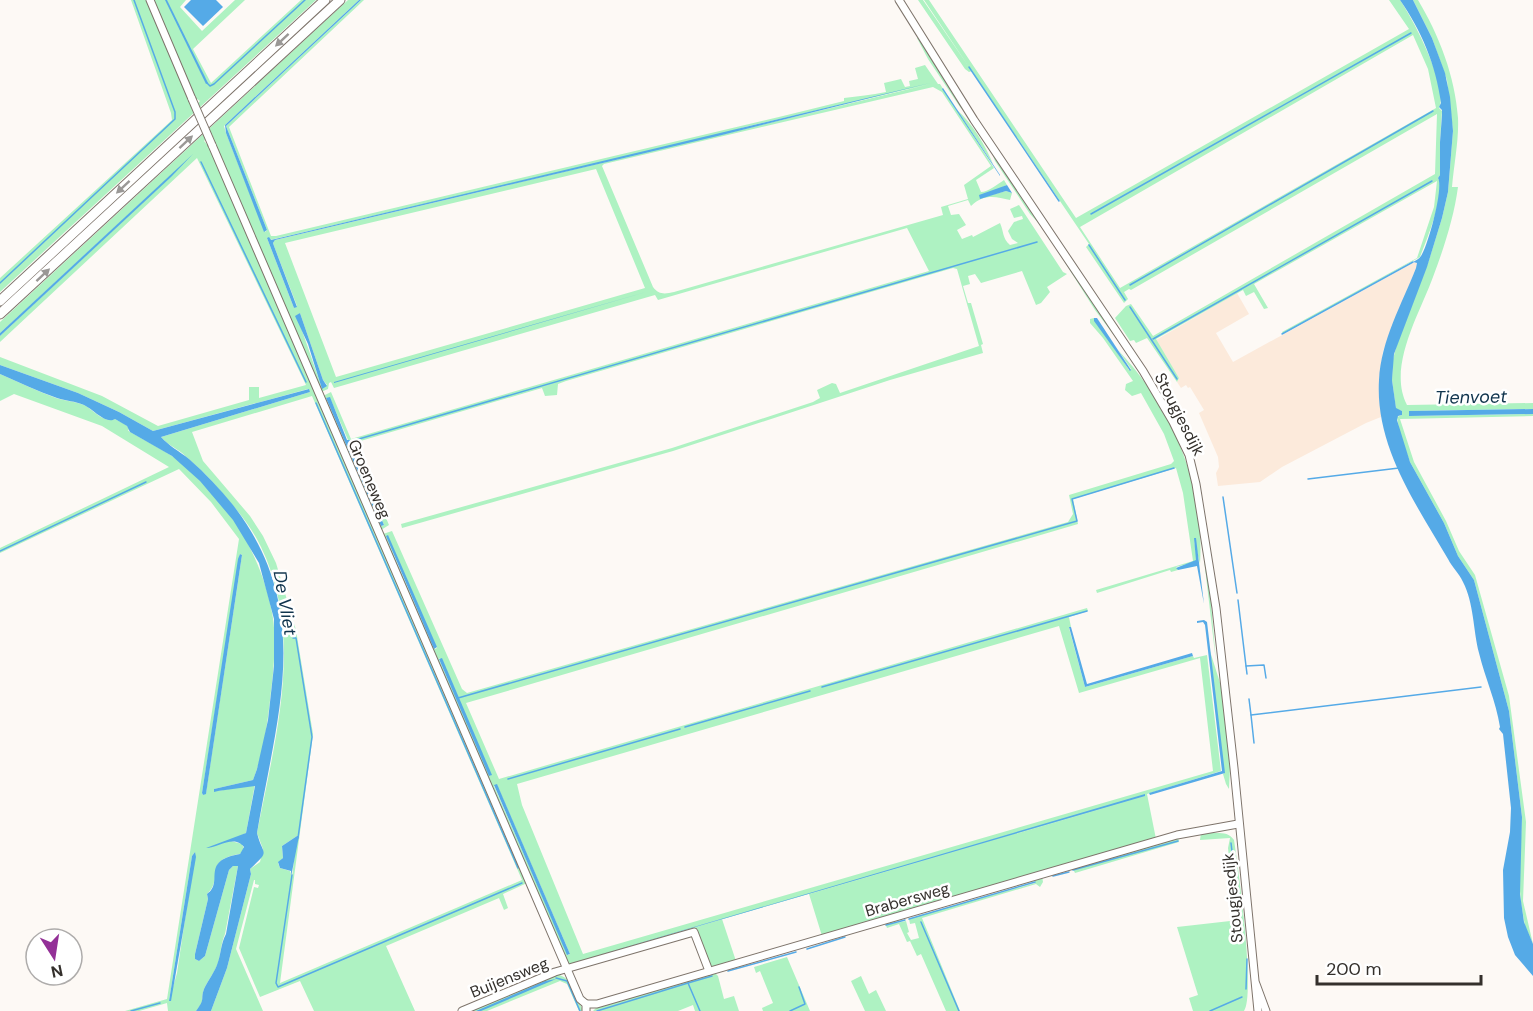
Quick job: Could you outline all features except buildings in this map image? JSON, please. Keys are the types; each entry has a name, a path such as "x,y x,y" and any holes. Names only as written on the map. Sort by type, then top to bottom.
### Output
{"highway":[{"path":"0,301 325,0"},
{"path":"0,314 340,0"}],"street":[{"name":"Groeneweg","path":"150,0 567,969 586,1008"},
{"name":"Stougjesdijk","path":"899,0 974,119 1143,371 1185,446 1196,479 1211,572 1234,768 1258,1011"},
{"name":"Brabersweg","path":"586,1008 1176,835 1238,824"},
{"name":"Buijensweg","path":"462,1011 548,974 694,932 709,971"},
{"name":"Stougjesdijk","path":"1255,981 1266,1011"}],"shaded area":[{"path":"1413,263 1417,263 1416,268 1383,351 1379,381 1381,417 1282,467 1260,482 1218,486 1216,473 1219,467 1218,457 1199,413 1204,410 1190,387 1186,385 1181,388 1177,382 1179,378 1156,340 1237,293 1249,314 1216,333 1233,362"}],"green space":[{"path":"131,0 147,0 192,109 200,101 194,97 152,0 186,0 180,7 202,31 235,0 245,0 193,49 211,83 301,0 316,0 0,292 0,278 172,120"},
{"path":"348,0 359,0 224,126 265,232 267,230 226,126 361,0 364,0 229,127 271,236 783,116 844,101 844,98 886,92 884,83 901,79 905,87 910,86 909,81 918,79 915,68 925,65 940,84 994,168 976,180 981,192 1004,180 1007,185 980,198 1006,191 1012,193 1010,200 989,197 980,199 971,206 968,200 948,206 951,215 959,214 966,225 957,230 962,239 972,235 973,237 1000,223 1007,242 1010,245 1018,243 1012,239 1008,231 1014,222 1023,219 1022,216 1014,218 1010,209 1019,205 1063,272 1067,274 1047,287 1050,292 1041,303 1036,305 1022,271 981,283 975,274 968,276 970,284 963,286 968,303 971,303 983,344 981,345 983,353 890,380 673,451 402,528 401,524 672,448 813,402 820,398 817,390 832,383 836,384 840,393 979,346 957,269 953,268 566,381 558,384 557,395 545,396 542,388 357,442 356,447 389,525 381,530 323,396 331,392 351,439 929,271 907,228 658,300 655,295 334,388 331,382 328,389 321,392 212,134 204,141 209,146 527,883 503,894 508,908 504,910 499,898 386,946 415,1011 314,1011 300,981 260,997 239,948 254,887 258,888 259,885 255,884 254,880 236,949 263,1011 211,1011 227,968 251,874 250,869 260,862 263,849 257,833 278,725 282,689 284,653 281,617 274,582 261,547 249,526 209,479 161,437 310,392 308,389 153,431 78,393 0,365 0,357 102,396 158,426 249,400 249,387 259,387 259,398 306,385 197,158 0,342 0,336 193,155 0,333 0,322","holes":["930,84 716,136 745,127","933,87 942,92 991,166 964,185 968,199 941,207 943,215 665,293 660,293 653,287 602,166","708,138 275,240 273,243 297,306 294,308 267,238 270,240","596,169 645,288 336,377 285,243","300,313 323,380 327,385 322,388 297,316","312,396 522,880 280,983 313,734 296,630 276,563 250,516 203,461 192,432","326,398 330,398 348,440 351,441 351,449 384,525 381,526","297,836 292,877 290,871 280,868 278,863 283,858 282,846"]},
{"path":"918,0 923,0 969,67 924,0 929,0 1076,218 1409,29 1389,0 1400,0 1421,37 1439,85 1441,98 1439,108 1442,111 1440,175 1438,178 1440,194 1435,216 1420,257 1283,334 1282,332 1417,258 1434,207 1437,181 1254,284 1268,308 1264,309 1254,292 1246,296 1243,290 1156,339 1179,378 1177,382 1147,338 1136,343 1134,340 1130,341 1115,318 1126,306 1131,304 1153,336 1435,174 1437,114 1124,292 1128,299 1124,303 1086,247 1089,244 972,71 965,69","holes":["1413,35 1428,69 1436,108 1120,288 1080,227"]},
{"path":"1413,0 1418,0 1433,27 1450,71 1458,118 1452,187 1458,187 1445,244 1403,357 1402,390 1407,405 1533,403 1533,409 1410,411 1410,416 1533,414 1533,416 1400,419 1414,462 1446,521 1459,551 1475,575 1509,696 1526,822 1523,901 1533,944 1525,926 1521,903 1519,879 1522,817 1509,711 1474,580 1458,556 1444,523 1410,462 1400,435 1397,417 1402,415 1402,411 1396,409 1392,380 1393,359 1397,344 1429,260 1442,218 1448,192 1453,131 1447,80 1432,38"},
{"path":"918,38 965,112 928,59"},
{"path":"957,110 978,135 993,164"},
{"path":"992,153 1044,229 1030,214"},
{"path":"1060,253 1125,350 1095,310"},
{"path":"1094,318 1129,370 1131,369 1118,350 1154,396 1181,448 1197,505 1200,564 1194,539 1197,560 1195,562 1176,567 1178,570 1171,572 1170,570 1097,593 1096,590 1193,561 1183,493 1176,468 1073,499 1078,524 466,703 499,779 1087,608 1088,611 1069,617 1071,627 1069,628 1085,687 1193,656 1194,658 1207,655 1221,771 1147,794 1156,839 822,936 809,894 1145,796 722,919 736,961 711,967 696,930 568,965 383,534 392,531 462,689 467,693 1068,522 1073,514 1069,495 1171,464 1174,461 1164,434 1141,393 1132,396 1125,390 1126,384 1133,381 1090,323 1090,319","holes":["386,537 437,648 434,648","1059,626 1079,693 1200,658 1213,771 583,954 522,805 517,784","439,659 491,774 490,776","497,785 570,954 568,955 494,786"]},
{"path":"0,374 56,398 84,405 107,420 115,419 127,426 129,431 175,458 210,490 239,529 261,572 274,626 274,664 265,736 253,780 214,789 218,791 255,784 246,833 231,841 242,844 244,849 240,854 221,861 216,870 212,888 207,894 208,899 195,954 195,959 199,961 205,956 229,870 233,866 238,866 218,963 204,989 202,1002 196,1011 168,1011 167,1003 139,1011 125,1011 167,999 239,539 211,502 179,469 0,553 0,548 169,467 102,426 14,394 0,401","holes":["240,554 242,555 206,793 203,795","195,852 177,973 169,1001 192,856"]},
{"path":"1204,559 1210,592 1216,662"},
{"path":"1209,648 1221,686 1230,767 1229,789 1223,774"},
{"path":"1203,832 1224,833 1234,840 1247,957 1247,1000 1244,1011 1193,1011 1189,998 1198,995 1177,927 1239,920 1235,918 1228,848 1230,838 1200,840"},
{"path":"1178,837 1179,842 1075,873 1073,869"},
{"path":"1042,876 1043,882 1040,887 1036,884 922,918 960,1011 946,1011 921,954 917,956 910,941 907,942 899,924 887,928 885,923 904,917 886,925 906,921 909,932 907,933 911,940 919,938 915,923 910,924 909,919 1035,883 1035,881 908,916"},
{"path":"787,957 810,1011 763,1011 762,1008 773,1003 760,971 756,973 754,967"},
{"path":"714,972 718,976 724,999 734,996 739,1011 695,1011 693,1005 678,1011 593,1011 597,1007"},
{"path":"556,974 570,983 583,1011 579,1011 567,984 560,981 487,1011 467,1011"},
{"path":"861,976 869,994 876,990 886,1011 865,1011 851,981"}],"water":[{"path":"165,0 167,0 208,83 206,84"},
{"path":"191,0 216,0 223,7 203,26 184,7"},
{"path":"361,0 226,126 267,230 264,232 226,133 225,125"},
{"path":"1400,0 1413,0 1432,38 1445,73 1453,131 1448,192 1442,218 1427,267 1394,354 1392,380 1396,408 1402,411 1402,415 1398,416 1397,420 1410,462 1444,523 1458,556 1474,580 1509,711 1522,817 1520,894 1524,922 1533,944 1533,976 1515,955 1504,918 1503,870 1510,832 1511,808 1503,734 1499,729 1496,708 1479,653 1467,590 1400,474 1384,428 1380,405 1379,380 1384,351 1416,268 1417,263 1413,262 1421,256 1427,241 1437,204 1440,175 1442,110 1439,107 1441,103 1439,89 1426,48 1415,23"},
{"path":"930,83 722,135 275,240 273,243 297,307 294,308 267,238 271,240"},
{"path":"942,89 1000,175 1000,176"},
{"path":"193,154 171,177 0,336 0,333"},
{"path":"1007,185 1012,193 1006,191 980,199 979,195"},
{"path":"646,292 334,383 334,382"},
{"path":"300,313 327,386 322,389 308,344 295,316"},
{"path":"1094,318 1097,318 1130,371 1094,321"},
{"path":"0,365 78,393 153,431 309,389 310,392 161,437 201,470 233,505 258,545 274,584 282,624 283,664 280,705 257,833 264,852 250,869 251,874 227,968 211,1011 196,1011 219,959 226,934 238,866 233,866 229,870 205,956 199,961 195,959 195,954 208,899 207,894 214,884 216,867 228,857 240,854 244,847 240,843 231,842 206,848 246,833 255,786 214,792 214,789 253,780 268,720 274,666 274,619 259,563 233,520 200,481 172,456 130,432 127,426 115,419 108,420 84,405 60,399 0,374"},
{"path":"330,397 347,440 351,440 351,449 384,525 381,526 326,398"},
{"path":"1533,409 1533,414 1409,416 1409,411"},
{"path":"388,535 437,647 434,649 386,536"},
{"path":"1194,538 1196,538 1204,604 1197,566 1178,570 1176,568 1196,560"},
{"path":"240,554 242,555 206,794 203,795 202,793"},
{"path":"1197,621 1207,622 1225,773 1150,795 1149,793 1222,771 1205,625 1203,622 1197,623"},
{"path":"1069,627 1071,627 1087,684 1192,653 1193,656 1085,687"},
{"path":"442,658 492,775 489,776 439,659"},
{"path":"497,784 570,954 567,955 494,785"},
{"path":"1145,794 1145,796 572,963"},
{"path":"299,836 291,877 291,871 280,868 278,862 283,858 282,846"},
{"path":"195,852 171,1001 169,1001 192,856"},
{"path":"556,979 481,1011 476,1011 545,981"}],"waterway":[{"path":"0,283 175,119 175,112 134,0"},
{"path":"207,83 210,86 214,84 305,0"},
{"path":"1091,214 1411,33"},
{"path":"969,67 1059,201"},
{"path":"1130,285 1433,111"},
{"path":"201,162 306,382"},
{"path":"1153,339 1432,181"},
{"path":"352,441 1037,242"},
{"path":"1089,245 1125,300"},
{"path":"1282,334 1413,262"},
{"path":"1130,307 1177,379"},
{"path":"316,403 518,868"},
{"path":"458,698 1077,521 1072,499 1174,468"},
{"path":"1308,479 1399,468"},
{"path":"0,551 146,482"},
{"path":"1223,497 1237,593"},
{"path":"1238,600 1246,666"},
{"path":"822,687 1087,611"},
{"name":"De Vliet","path":"293,638 296,638 312,737 298,838"},
{"path":"1247,674 1246,666 1264,665 1266,678"},
{"path":"1254,743 1251,715 1481,687"},
{"path":"685,727 810,691"},
{"path":"1249,699 1251,715"},
{"path":"508,779 680,729"},
{"path":"1073,870 1178,841"},
{"path":"1231,843 1239,908"},
{"path":"1053,876 1069,872"},
{"path":"292,875 276,983 278,987 522,883"},
{"path":"909,919 1035,882"},
{"path":"886,925 905,920"},
{"path":"921,922 959,1011"},
{"path":"807,949 845,937"},
{"path":"728,971 796,952"},
{"path":"1246,989 1247,959"},
{"path":"700,1011 688,983 712,976"},
{"path":"556,978 567,981 580,1011"},
{"path":"597,1011 688,983"},
{"path":"790,1011 805,1004 799,987"},
{"path":"1210,1011 1242,997"},
{"path":"131,1011 160,1003"}],"water label":[{"name":"Tienvoet","path":"1471,397"}]}
